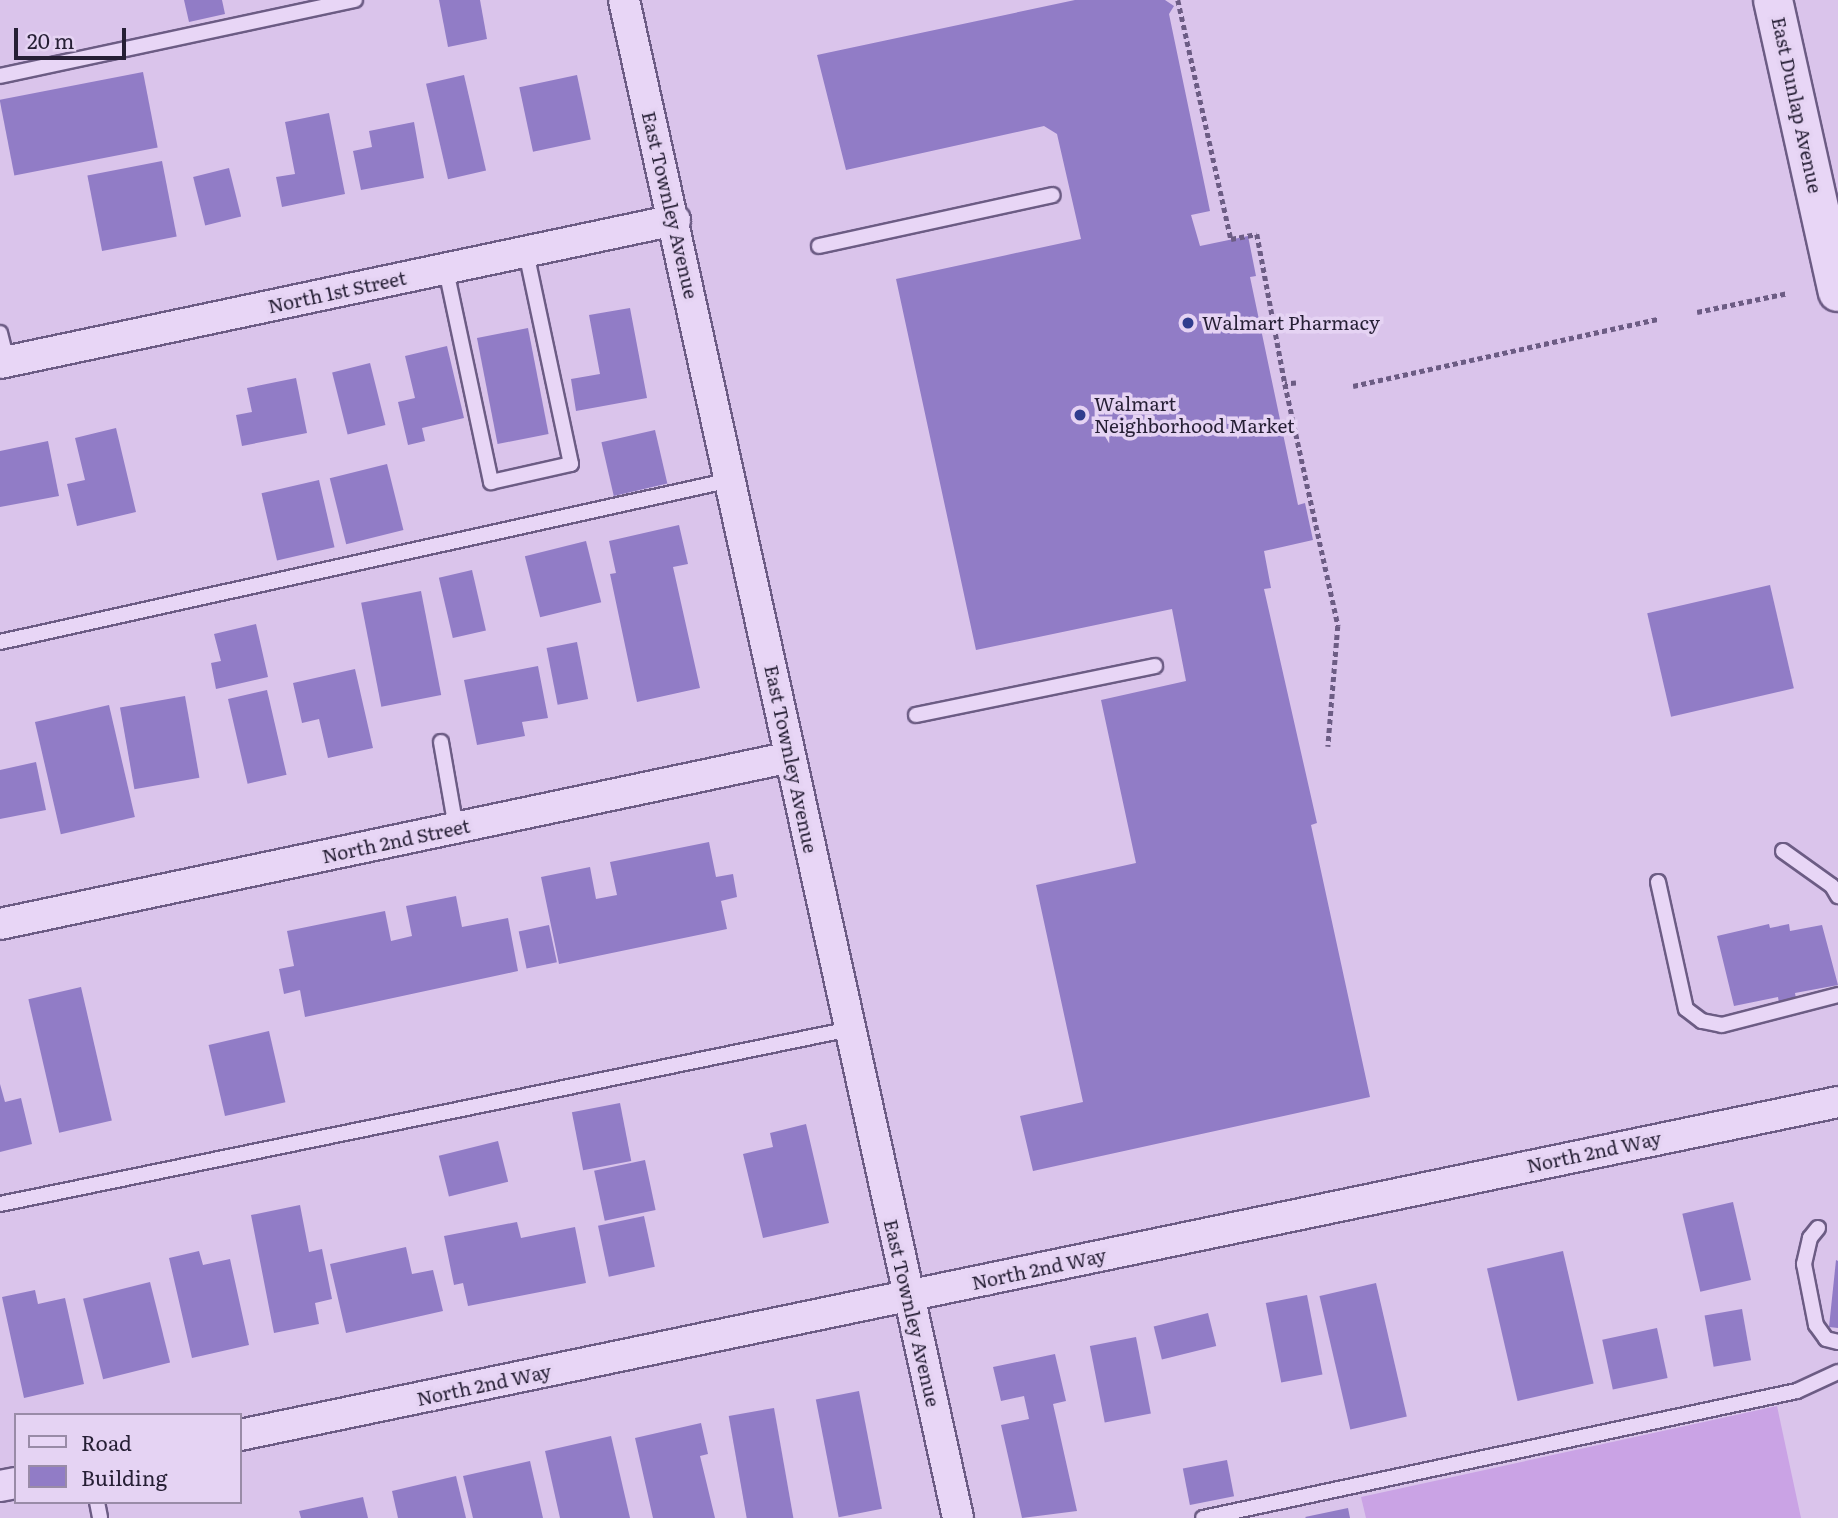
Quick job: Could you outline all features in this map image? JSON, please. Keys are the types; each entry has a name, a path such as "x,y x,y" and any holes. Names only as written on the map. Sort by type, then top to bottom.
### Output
{"main road":[{"name":"East Dunlap Avenue","path":"1773,0 1838,292"}],"street":[{"name":"East Townley Avenue","path":"624,0 958,1518"},
{"name":"North 1st Street","path":"3,362 674,220"},
{"name":"North 2nd Street","path":"0,924 791,757"},
{"name":"North 2nd Way","path":"242,1435 1838,1102"}],"lane":[{"path":"0,76 355,0"},
{"path":"819,246 1052,195"},
{"path":"446,270 491,482 571,464 526,252"},
{"path":"0,332 3,362"},
{"path":"0,642 731,480"},
{"path":"916,715 1155,666"},
{"path":"441,742 456,828"},
{"path":"1783,851 1832,886 1838,896"},
{"path":"1658,882 1686,1009 1702,1021 1722,1025 1838,995"},
{"path":"0,1204 850,1029"},
{"path":"1818,1228 1810,1238 1804,1264 1816,1325 1826,1339 1838,1342"},
{"path":"1203,1518 1797,1391 1838,1372"}],"path":[{"path":"1178,0 1231,239 1257,234 1285,384 1338,626 1328,747"},
{"path":"1697,312 1788,293"},
{"path":"1353,386 1659,319"},
{"path":"1285,384 1296,383"}],"sand":[{"path":"1777,1406 1801,1518 1366,1518 1361,1497"}],"building":[{"path":"184,0 222,0 225,14 189,22"},
{"path":"439,0 480,0 487,39 448,47"},
{"path":"1075,0 1165,0 1174,6 1169,14 1210,211 1191,215 1200,246 1248,236 1256,276 1250,277 1298,505 1305,503 1313,540 1264,551 1271,588 1264,589 1317,823 1311,825 1370,1097 1033,1171 1020,1116 1083,1102 1036,885 1136,863 1101,700 1186,681 1172,609 976,650 896,279 1081,239 1057,134 1044,126 846,170 817,55"},
{"path":"143,72 158,148 14,175 0,100"},
{"path":"464,75 486,170 448,179 426,84"},
{"path":"577,75 591,140 533,152 519,87"},
{"path":"329,113 345,194 282,207 276,177 295,174 285,122"},
{"path":"414,122 424,178 361,190 353,151 372,147 369,131"},
{"path":"162,161 177,237 102,251 87,176"},
{"path":"229,168 241,217 205,225 193,177"},
{"path":"630,308 647,398 576,411 571,379 600,374 589,315"},
{"path":"528,328 549,434 498,444 477,338"},
{"path":"447,346 464,418 422,428 425,441 408,445 398,402 415,398 405,356"},
{"path":"370,363 385,425 348,435 332,372"},
{"path":"296,378 307,433 242,446 236,415 252,412 247,388"},
{"path":"116,428 136,512 77,526 67,484 85,480 75,438"},
{"path":"655,430 667,484 614,496 601,442"},
{"path":"48,441 59,496 0,507 0,451"},
{"path":"387,464 403,530 346,544 330,478"},
{"path":"319,480 335,547 277,561 262,493"},
{"path":"679,525 688,564 673,567 700,688 637,702 610,574 616,573 609,541"},
{"path":"586,541 601,602 540,617 525,556"},
{"path":"472,570 486,630 453,638 439,578"},
{"path":"1770,585 1794,688 1671,717 1647,613"},
{"path":"421,591 441,695 381,707 361,603"},
{"path":"256,624 268,677 216,689 211,663 221,661 214,634"},
{"path":"577,642 588,699 558,705 547,648"},
{"path":"538,666 548,718 522,722 525,736 477,745 464,680"},
{"path":"355,669 373,748 328,758 319,719 302,723 293,683"},
{"path":"267,690 287,775 248,784 228,699"},
{"path":"185,696 199,778 134,789 120,707"},
{"path":"109,705 135,817 61,834 35,722"},
{"path":"36,762 46,810 0,819 0,770"},
{"path":"709,842 716,877 733,874 737,897 721,901 727,929 559,964 541,877 590,867 596,899 617,895 610,862"},
{"path":"456,896 462,927 508,918 518,971 305,1017 300,990 284,994 279,969 294,966 287,931 385,911 391,941 412,936 406,906"},
{"path":"1769,924 1770,928 1789,924 1790,931 1822,925 1838,985 1795,993 1796,999 1779,1003 1778,997 1734,1006 1717,936"},
{"path":"549,925 557,962 527,969 519,931"},
{"path":"81,987 112,1120 59,1133 28,999"},
{"path":"269,1031 285,1102 225,1116 209,1045"},
{"path":"0,1084 5,1102 21,1098 32,1144 0,1152"},
{"path":"620,1103 631,1161 583,1170 572,1112"},
{"path":"806,1124 829,1223 763,1238 743,1154 773,1147 770,1133"},
{"path":"498,1141 508,1182 449,1197 439,1156"},
{"path":"645,1160 656,1210 605,1221 594,1171"},
{"path":"1733,1202 1751,1280 1700,1292 1682,1214"},
{"path":"300,1205 309,1252 322,1249 332,1299 315,1303 319,1324 274,1333 251,1215"},
{"path":"644,1216 655,1267 609,1277 598,1226"},
{"path":"517,1222 521,1238 575,1227 586,1283 468,1306 463,1283 454,1285 444,1236"},
{"path":"406,1247 412,1274 433,1270 443,1311 346,1333 330,1264"},
{"path":"199,1251 203,1265 230,1259 249,1345 192,1358 169,1258"},
{"path":"1563,1251 1594,1384 1518,1401 1487,1269"},
{"path":"1836,1260 1838,1261 1838,1328 1829,1327"},
{"path":"150,1282 170,1363 103,1379 83,1299"},
{"path":"1376,1283 1407,1416 1350,1430 1319,1296"},
{"path":"35,1290 38,1304 65,1298 84,1384 24,1398 2,1297"},
{"path":"1307,1295 1322,1375 1281,1383 1266,1303"},
{"path":"1742,1309 1751,1360 1714,1367 1705,1316"},
{"path":"1208,1313 1216,1346 1162,1360 1154,1327"},
{"path":"1657,1328 1668,1378 1613,1390 1602,1340"},
{"path":"1136,1337 1151,1414 1105,1423 1090,1346"},
{"path":"1055,1354 1066,1401 1053,1404 1077,1511 1022,1518 1001,1425 1029,1419 1024,1396 1001,1401 993,1367"},
{"path":"859,1391 882,1509 839,1517 816,1399"},
{"path":"774,1408 793,1518 747,1518 729,1416"},
{"path":"701,1423 708,1454 700,1456 715,1518 653,1518 635,1438"},
{"path":"611,1436 630,1518 560,1518 545,1451"},
{"path":"1227,1460 1234,1496 1190,1505 1183,1469"},
{"path":"530,1461 543,1518 473,1518 463,1476"},
{"path":"456,1476 466,1518 398,1518 392,1491"},
{"path":"363,1497 368,1518 301,1518 299,1511"},
{"path":"1348,1508 1350,1518 1305,1517"}],"place":[{"name":"Walmart Pharmacy","path":"1188,323"},
{"name":"Walmart Neighborhood Market","path":"1080,415"}]}
